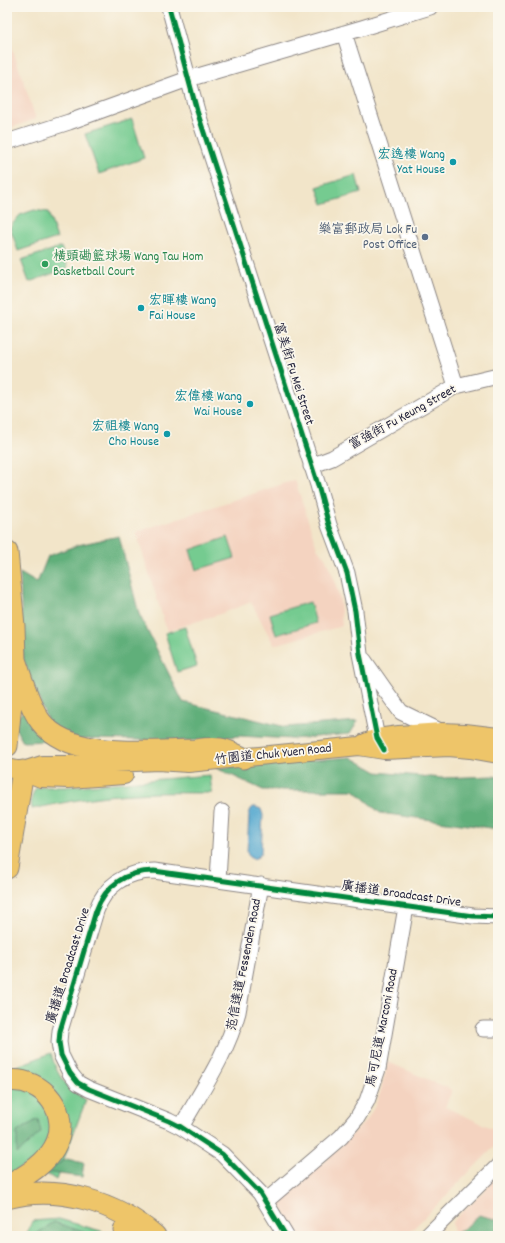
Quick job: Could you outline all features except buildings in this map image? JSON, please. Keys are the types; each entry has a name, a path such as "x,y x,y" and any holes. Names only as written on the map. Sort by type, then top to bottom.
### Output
{"highway":[{"path":"7,552 14,626 15,660 7,746"},
{"path":"15,660 37,716 45,726 61,738 81,745 109,750 151,751 221,749 243,758"},
{"path":"8,862 15,769"},
{"path":"7,1082 20,1081 31,1084 44,1092 51,1099 57,1110 60,1126 58,1139 50,1155 33,1171 10,1198"},
{"path":"10,1198 22,1195 45,1193 80,1197 100,1203 124,1214 142,1225 155,1236"},
{"path":"10,1198 46,1207 72,1210 100,1218 129,1234"}],"main road":[{"name":"竹園道 Chuk Yuen Road","path":"381,744 400,735 442,732 498,737"},
{"name":"竹園道 Chuk Yuen Road","path":"15,769 41,778 68,772 157,771 188,763 381,744 449,747 498,754"}],"street":[{"name":"富美街 Fu Mei Street","path":"169,7 197,111 329,525 347,573 355,611 360,654 381,744"},
{"path":"7,142 69,122 188,79 428,8"},
{"path":"344,34 456,386"},
{"name":"富強街 Fu Keung Street","path":"311,466 332,458 456,386 498,377"},
{"name":"富美街 Fu Mei Street","path":"360,654 401,712 442,732"},
{"path":"218,880 222,812"},
{"name":"廣播道 Broadcast Drive","path":"286,1236 260,1193 222,1154 181,1127 162,1118 89,1090 78,1083 70,1073 61,1055 59,1042 60,1031 98,906 106,892 111,886 131,874 146,871 162,872 473,916 498,917"},
{"name":"范信達道 Fessenden Road","path":"181,1127 222,1055 232,1032 238,1012 261,885"},
{"name":"馬可尼道 Marconi Road","path":"266,1201 341,1137 357,1118 367,1101 378,1068 406,907"},
{"path":"483,1029 498,1029"},
{"path":"427,1236 498,1166"}],"shaded area":[{"path":"7,32 36,119 7,129"},
{"path":"295,480 317,548 325,557 333,576 340,600 342,626 274,645 251,602 223,613 167,631 136,532"},
{"path":"388,1062 452,1090 445,1107 498,1131 498,1143 406,1236 298,1236 280,1206 284,1195 322,1164 366,1121 375,1106 380,1093"},
{"path":"498,1177 498,1236 454,1236 452,1222"}],"green space":[{"path":"132,119 144,158 99,174 85,134"},
{"path":"356,175 361,193 323,204 317,187"},
{"path":"34,210 48,212 57,238 18,251 10,227 20,215"},
{"name":"橫頭磡籃球場 Wang Tau Hom Basketball Court","path":"61,247 68,268 29,282 21,260"},
{"path":"119,536 139,614 183,702 286,727 358,721 350,734 292,739 239,736 188,741 72,740 48,722 23,659 20,573 37,583 48,556 78,545"},
{"path":"228,537 235,558 196,570 190,550"},
{"path":"310,602 316,623 276,635 270,614"},
{"path":"185,627 197,666 177,672 165,633"},
{"path":"25,709 53,741 23,742 12,723"},
{"path":"351,757 377,772 441,778 498,777 498,829 380,813 354,790 263,790 216,768"},
{"path":"210,775 212,793 154,793 96,797 32,809 32,798 36,788"},
{"path":"51,1053 56,1069 63,1081 73,1091 86,1100 56,1180 30,1163 7,1175 7,1070"},
{"path":"38,1119 41,1132 17,1154 17,1132"},
{"path":"67,1159 84,1163 82,1177 44,1172"},
{"path":"479,1215 495,1219 498,1217 498,1236 448,1236 465,1228"},
{"path":"59,1219 101,1231 109,1236 26,1236 32,1221"},
{"path":"54,1222 95,1236 33,1236"}],"water":[{"path":"253,807 261,809 263,815 261,853 258,857 253,859 249,857 247,852 249,814"}],"cycle path":[{"path":"169,7 197,111 318,485 329,525 347,573 355,611 360,654 377,738 384,750"},
{"path":"286,1236 260,1193 222,1154 181,1127 169,1121 89,1089 78,1083 70,1073 61,1055 59,1042 60,1031 96,911 105,894 118,881 126,877 154,871 473,916 498,917"}],"place":[{"name":"宏逸樓 Wang Yat House","path":"453,162"},
{"name":"樂富郵政局 Lok Fu Post Office","path":"425,237"},
{"name":"橫頭磡籃球場 Wang Tau Hom Basketball Court","path":"45,264"},
{"name":"宏暉樓 Wang Fai House","path":"141,308"},
{"name":"宏偉樓 Wang Wai House","path":"250,404"},
{"name":"宏祖樓 Wang Cho House","path":"167,434"}]}
